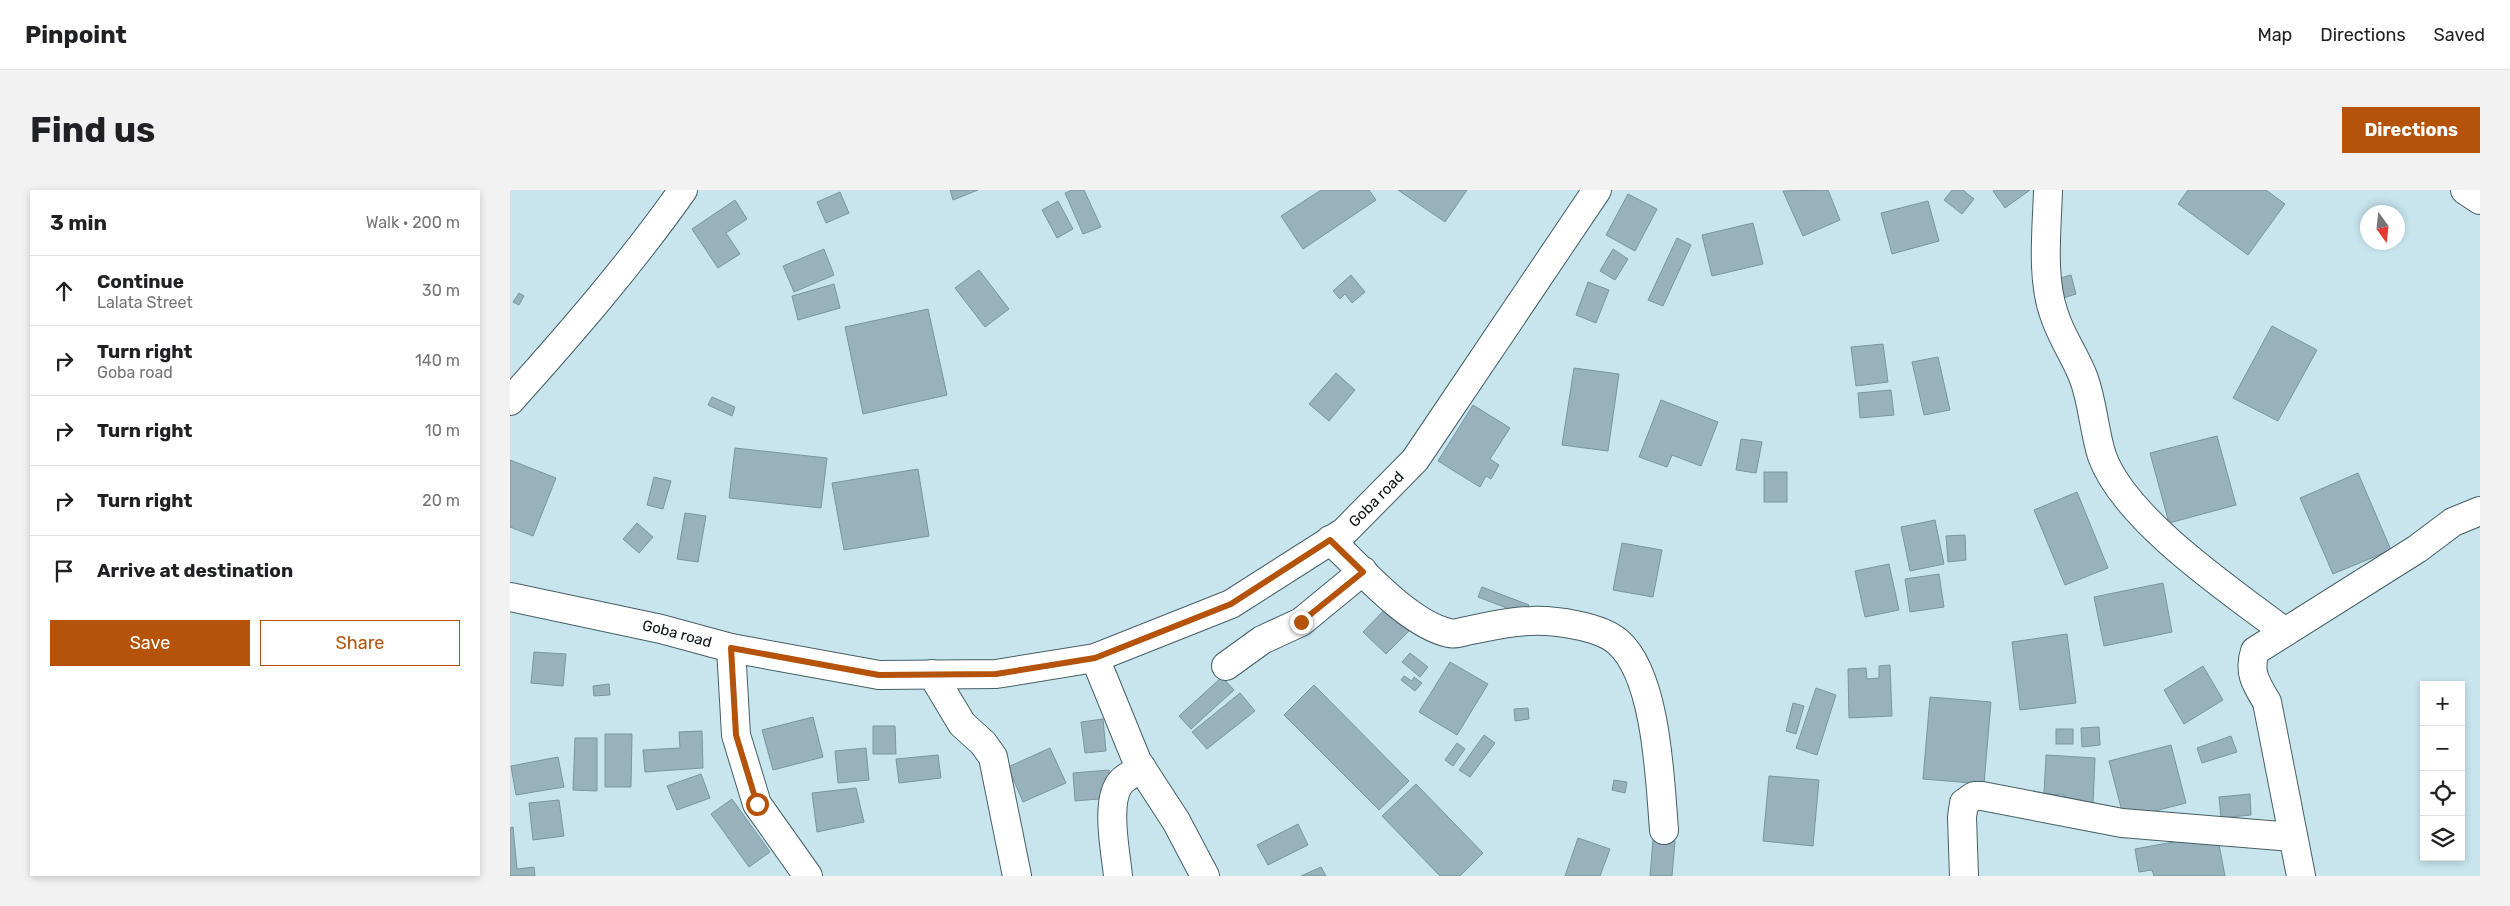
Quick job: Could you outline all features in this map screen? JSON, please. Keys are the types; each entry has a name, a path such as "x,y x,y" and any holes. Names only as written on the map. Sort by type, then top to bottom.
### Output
{"street":[{"path":"510,401 578,326 635,257 683,190"},
{"name":"Goba road","path":"510,597 661,629 731,648 879,675 996,674 1095,658 1231,604 1344,532 1415,460 1596,190"},
{"path":"2048,190 2046,269 2053,313 2084,380 2103,457 2118,487 2143,517 2194,562 2285,632"},
{"path":"2465,190 2480,200"},
{"path":"2301,876 2267,702 2256,684 2251,664 2255,651 2417,549 2453,522 2480,511"},
{"path":"1330,540 1412,618 1450,634 1518,621 1552,620 1585,627 1617,641 1632,658 1647,698 1658,755 1664,830"},
{"path":"1226,666 1262,640 1301,622 1363,572"},
{"path":"731,648 736,735 757,804 808,876"},
{"path":"1095,658 1142,768 1176,821 1205,876"},
{"path":"932,674 962,724 983,743 993,757 1017,876"},
{"path":"1118,876 1112,816 1116,792 1122,781 1142,768"},
{"path":"1964,876 1962,817 1964,803 1974,796 2122,823 2294,837"}],"building":[{"path":"950,190 978,190 953,200"},
{"path":"1072,190 1084,190 1101,227 1083,234 1065,193"},
{"path":"1321,190 1369,190 1376,200 1303,249 1281,216"},
{"path":"1398,190 1467,190 1445,222"},
{"path":"1828,190 1840,220 1803,236 1783,191"},
{"path":"1952,190 1963,190 1974,199 1962,214 1944,200"},
{"path":"2030,190 2005,208 1993,191"},
{"path":"2188,190 2266,190 2285,204 2248,255 2178,204"},
{"path":"840,192 849,213 826,223 817,202"},
{"path":"1628,194 1657,209 1635,251 1606,235"},
{"path":"735,200 747,219 726,233 740,254 718,268 692,229"},
{"path":"1058,201 1073,229 1057,238 1042,210"},
{"path":"1928,201 1939,241 1892,254 1881,213"},
{"path":"1753,223 1763,264 1712,276 1702,235"},
{"path":"1677,238 1691,245 1663,306 1648,300"},
{"path":"824,249 834,275 794,292 783,266"},
{"path":"1613,249 1628,259 1615,280 1600,271"},
{"path":"979,270 1009,309 985,327 955,288"},
{"path":"1351,275 1365,292 1352,303 1345,294 1340,299 1333,291"},
{"path":"2071,275 2076,294 2057,300 2055,291 2063,289 2060,278"},
{"path":"1588,282 1609,290 1596,323 1576,315"},
{"path":"834,284 840,308 798,320 792,296"},
{"path":"519,293 524,296 519,305 513,302"},
{"path":"928,309 947,395 863,414 845,327"},
{"path":"2272,326 2317,350 2278,421 2233,398"},
{"path":"1883,344 1888,382 1856,386 1851,347"},
{"path":"1938,357 1950,410 1924,415 1912,362"},
{"path":"1574,368 1619,374 1608,451 1562,445"},
{"path":"1336,373 1355,390 1329,421 1309,404"},
{"path":"1891,390 1894,415 1860,418 1858,393"},
{"path":"712,397 735,407 732,416 708,405"},
{"path":"1661,400 1718,422 1701,466 1672,455 1667,467 1639,457"},
{"path":"1473,405 1510,428 1490,459 1499,465 1491,479 1486,476 1480,487 1438,461"},
{"path":"2217,436 2236,505 2169,523 2150,453"},
{"path":"1741,439 1762,442 1756,473 1736,470"},
{"path":"735,448 827,458 821,508 729,498"},
{"path":"510,460 556,478 533,536 510,527"},
{"path":"918,469 929,536 844,550 832,483"},
{"path":"1764,472 1787,472 1787,502 1764,502"},
{"path":"2358,473 2391,550 2333,574 2300,498"},
{"path":"654,477 671,481 663,509 647,505"},
{"path":"2077,492 2108,568 2065,585 2034,510"},
{"path":"685,513 706,516 698,562 677,559"},
{"path":"1935,520 1944,564 1910,571 1901,527"},
{"path":"637,523 653,537 639,553 623,539"},
{"path":"1965,535 1966,560 1948,562 1946,536"},
{"path":"1622,543 1662,550 1653,597 1613,590"},
{"path":"1889,564 1899,610 1865,617 1855,571"},
{"path":"1939,574 1944,607 1910,612 1905,579"},
{"path":"2163,583 2172,632 2104,646 2094,597"},
{"path":"1482,587 1529,605 1525,615 1478,597"},
{"path":"1388,606 1412,628 1386,654 1363,632"},
{"path":"2067,634 2076,703 2020,710 2012,642"},
{"path":"534,652 566,654 563,686 531,683"},
{"path":"1410,653 1428,667 1420,677 1402,662"},
{"path":"1450,662 1488,684 1457,735 1419,712"},
{"path":"1890,665 1892,716 1849,718 1848,669 1866,668 1867,679 1879,678 1879,666"},
{"path":"2203,666 2223,700 2184,724 2164,690"},
{"path":"1404,676 1412,681 1414,677 1422,683 1415,691 1401,680"},
{"path":"1222,677 1234,690 1191,729 1179,716"},
{"path":"609,684 610,695 594,696 593,686"},
{"path":"1314,685 1409,781 1379,810 1284,715"},
{"path":"1816,688 1836,695 1817,755 1796,748"},
{"path":"1240,693 1255,711 1207,749 1192,732"},
{"path":"1930,697 1991,702 1984,784 1923,779"},
{"path":"1793,703 1804,706 1796,734 1786,731"},
{"path":"1528,708 1529,719 1515,721 1514,709"},
{"path":"813,717 823,757 773,770 762,730"},
{"path":"1103,719 1106,751 1085,753 1081,722"},
{"path":"873,726 895,726 896,754 873,754"},
{"path":"2099,727 2100,745 2082,747 2081,728"},
{"path":"2056,729 2073,729 2073,744 2056,744"},
{"path":"702,731 703,768 645,772 643,750 680,748 679,732"},
{"path":"605,734 632,734 631,787 605,787"},
{"path":"1484,735 1495,743 1470,777 1459,770"},
{"path":"2231,736 2237,752 2202,763 2197,748"},
{"path":"575,738 597,738 597,791 573,790"},
{"path":"1457,743 1465,749 1453,766 1445,760"},
{"path":"2171,745 2186,803 2124,819 2109,761"},
{"path":"866,748 869,780 838,783 835,751"},
{"path":"1050,748 1066,783 1023,802 1008,767"},
{"path":"938,755 941,778 899,783 896,759"},
{"path":"2046,755 2095,758 2093,805 2063,803 2064,795 2044,794"},
{"path":"558,757 564,787 516,795 511,766"},
{"path":"1109,770 1111,798 1075,801 1073,773"},
{"path":"701,774 710,798 677,810 667,786"},
{"path":"1769,776 1819,780 1813,846 1763,841"},
{"path":"1614,780 1627,782 1625,793 1612,790"},
{"path":"1416,784 1483,853 1460,876 1440,876 1382,816"},
{"path":"856,788 864,822 817,832 812,793"},
{"path":"2250,794 2251,815 2221,818 2219,797"},
{"path":"732,799 770,852 749,867 711,814"},
{"path":"559,800 564,836 533,840 529,803"},
{"path":"1298,824 1308,845 1268,865 1257,845"},
{"path":"513,827 517,869 534,867 535,876 510,876 510,828"},
{"path":"2217,834 2225,876 2154,876 2152,870 2139,872 2135,849"},
{"path":"1578,838 1610,849 1600,876 1565,876"},
{"path":"1653,839 1675,841 1672,876 1650,876"},
{"path":"1321,867 1326,876 1301,876"}],"route":[{"path":"757,804 736,735 731,648 879,675 996,674 1095,658 1231,604 1330,540 1363,572 1301,622"}]}
